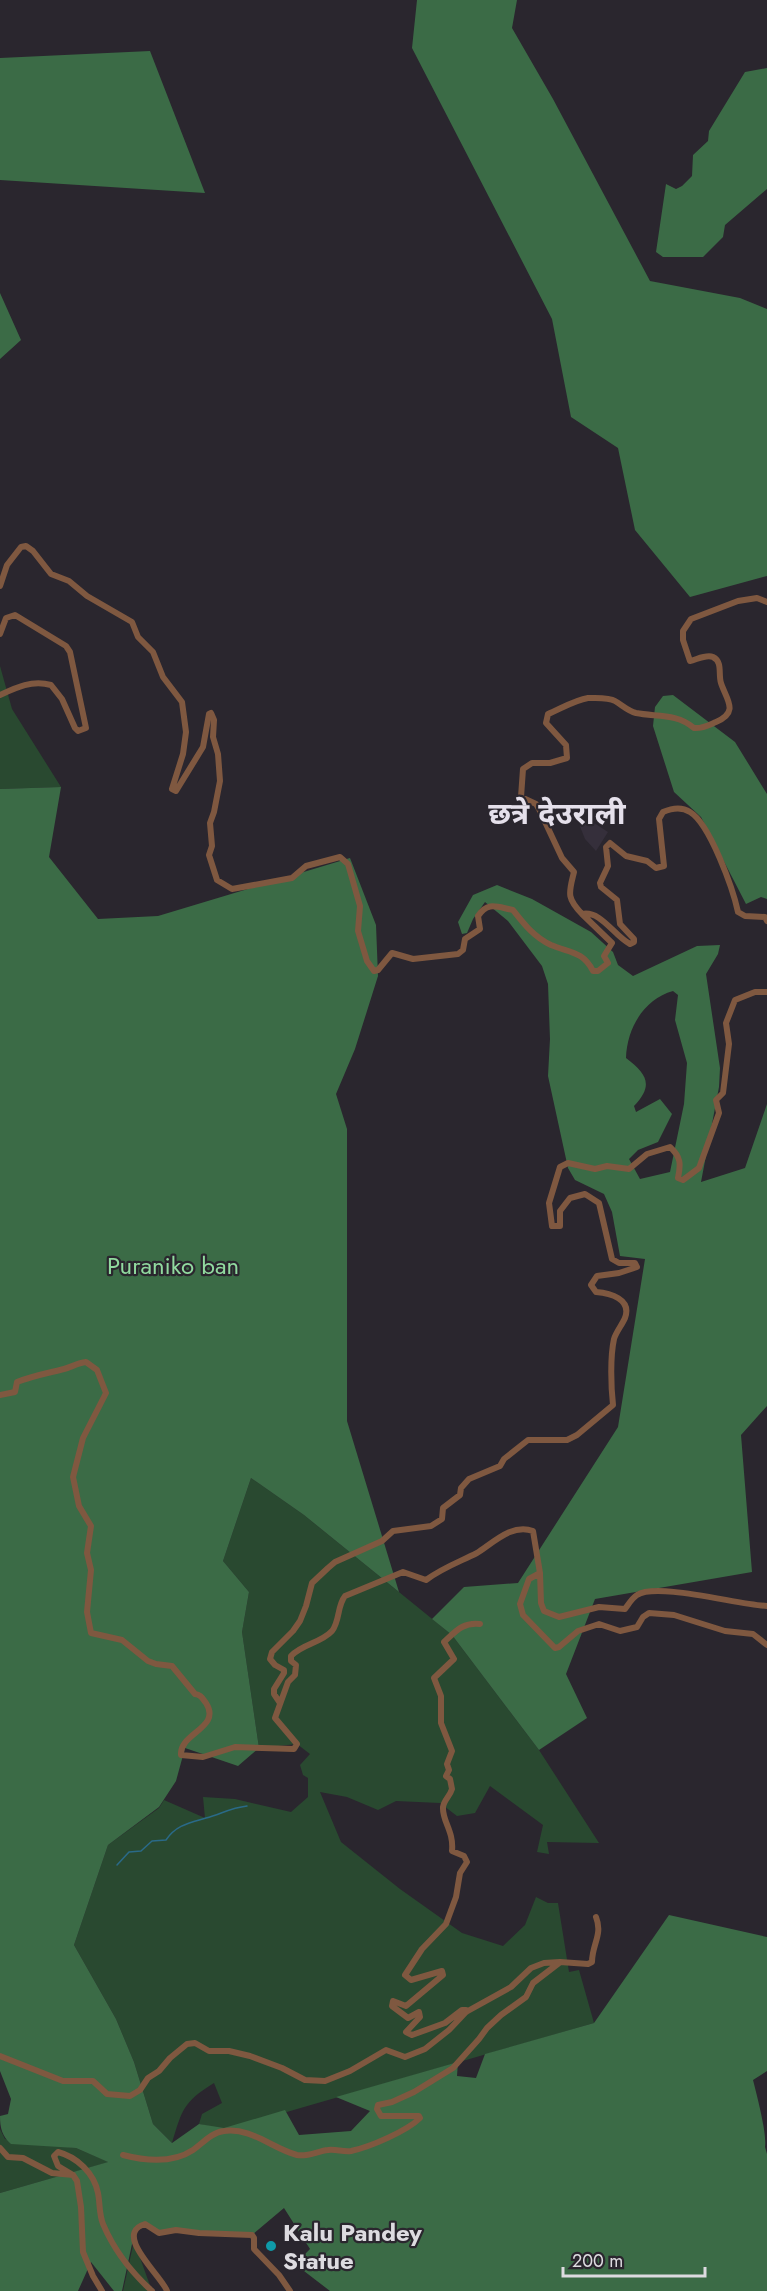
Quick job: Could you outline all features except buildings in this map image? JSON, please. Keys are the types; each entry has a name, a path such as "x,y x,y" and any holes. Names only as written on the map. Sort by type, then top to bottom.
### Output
{"street":[{"path":"0,586 7,565 21,547 26,546 33,551 51,574 69,581 87,596 132,622 138,637 153,652 163,677 182,702 186,732 183,754 172,789 176,791 203,747 209,714 213,716 213,737 218,754 219,781 210,823 212,846 209,855 217,880 232,889 292,878 306,866 340,857 348,864 360,906 358,931 368,961 374,971 378,970 392,953 413,959 458,954 463,950 465,939 480,929 478,916 484,908 490,906 513,910 530,931 551,945 570,950 587,960 593,971 598,971 608,963 604,956 612,942 582,914 570,898 568,890 573,876 572,869 562,858 539,808 536,804 521,797 523,769 532,763 550,763 567,758 566,745 546,723 548,714 586,698 613,699 630,711 686,721 694,728 723,719 729,710 729,703 720,682 718,663 714,658 708,656 690,661 682,640 683,631 691,620 738,601 757,598 767,603"},
{"path":"0,634 6,618 15,615 66,646 70,652 86,728 78,731 75,728 62,699 51,685 34,683 23,685 0,695"},
{"path":"582,914 589,912 623,940 630,944 634,942 633,935 620,924 616,900 601,887 600,883 608,866 606,847 610,843 626,856 646,861 656,868 664,866 659,819 663,812 677,807 688,810 696,816 705,830 732,889 738,912 745,916 765,917 767,921"},
{"path":"280,1703 274,1694 274,1689 284,1670 270,1659 272,1652 300,1621 312,1583 316,1579 335,1562 382,1541 393,1530 431,1526 442,1519 443,1508 460,1496 460,1488 469,1479 500,1466 504,1459 528,1440 567,1440 578,1435 613,1405 614,1339 626,1316 624,1303 616,1295 596,1292 591,1286 597,1276 619,1273 637,1267 635,1263 619,1263 612,1259 599,1203 585,1194 570,1198 560,1211 560,1226 552,1226 549,1203 560,1167 568,1163 595,1169 606,1166 629,1169 647,1154 670,1147 681,1161 678,1178 682,1180 699,1168 719,1113 717,1100 723,1093 729,1044 726,1023 730,1010 735,1000 754,993 767,992"},
{"path":"0,1395 15,1392 17,1382 68,1368 75,1363 86,1362 97,1370 106,1393 83,1438 73,1477 79,1506 91,1526 87,1553 91,1570 87,1612 91,1633 122,1640 148,1661 172,1666 195,1694 200,1695 209,1709 209,1717 205,1725 187,1741 181,1750 181,1755 203,1757 235,1746 294,1749 297,1744 275,1718 288,1682 296,1670 291,1656 329,1634 334,1628 340,1602 345,1596 403,1572 426,1580 439,1570 478,1552 497,1537 525,1528 533,1531 543,1611 559,1617 599,1607 625,1609 636,1595 646,1592 684,1592 749,1606 767,1606"},
{"path":"540,1573 529,1579 520,1604 523,1615 555,1648 560,1647 578,1630 599,1624 620,1631 637,1627 643,1617 649,1613 674,1616 725,1632 753,1634 767,1645"},
{"path":"466,2012 462,2010 445,2023 412,2035 406,2031 420,2017 419,2012 408,2018 392,2006 393,2001 406,2006 443,1975 442,1971 411,1980 405,1975 422,1949 446,1924 456,1897 460,1873 467,1862 464,1856 452,1851 451,1832 444,1815 445,1801 452,1789 450,1779 446,1776 449,1770 447,1764 452,1751 441,1723 441,1696 434,1678 454,1659 444,1642 461,1627 470,1623 480,1624"},
{"path":"0,2056 63,2080 93,2081 107,2094 130,2096 140,2090 148,2078 159,2071 181,2048 195,2043 209,2051 230,2051 250,2056 305,2080 325,2081 350,2071 386,2050 405,2057 425,2049 449,2030 466,2012 511,1987 531,1968 544,1963 588,1964 592,1962 592,1954 600,1931 596,1917"},
{"path":"123,2155 147,2161 171,2158 191,2152 216,2133 225,2130 238,2131 256,2137 297,2155 309,2155 329,2149 349,2151 380,2141 420,2118 416,2115 398,2114 381,2116 376,2109 378,2105 392,2102 414,2092 453,2068 487,2028 526,1997 533,1983 560,1962"},
{"path":"0,2148 8,2157 23,2158 52,2173 74,2175"},
{"path":"102,2291 83,2252 77,2181 74,2175 58,2166 54,2159 56,2153 64,2154 90,2173 98,2190 100,2217 109,2236 125,2263 152,2291"},
{"path":"167,2291 136,2247 133,2238 135,2229 140,2225 145,2224 159,2233 176,2230 219,2235 252,2235 254,2249 279,2275 290,2291"}],"shaded area":[{"path":"591,821 608,832 596,851 585,839 579,824"}],"green space":[{"path":"417,0 517,0 512,28 553,99 650,281 740,298 767,309 767,576 690,597 635,530 618,448 571,417 552,319 412,48"},
{"path":"150,51 205,193 0,180 0,58"},
{"path":"767,68 767,189 725,225 723,237 703,257 663,257 656,252 666,184 676,189 692,176 693,155 708,141 709,131 745,72"},
{"path":"0,293 21,340 0,359"},
{"path":"0,666 12,709 61,787 0,789"},
{"path":"673,695 735,742 767,794 767,899 761,897 746,904 701,817 674,792 653,726 655,707 663,696"},
{"name":"Puraniko ban","path":"61,787 49,857 98,919 158,916 350,858 376,925 378,976 355,1049 336,1094 347,1129 347,1421 399,1592 304,1515 251,1478 223,1561 249,1592 242,1632 259,1748 238,1766 185,1748 176,1781 159,1807 108,1845 74,1945 116,2019 134,2062 153,2124 172,2143 199,2124 224,2128 285,2110 299,2135 351,2131 370,2111 336,2097 458,2062 457,2076 476,2078 485,2054 594,2023 669,1915 767,1937 767,2071 753,2080 767,2154 767,2291 330,2291 304,2271 298,2261 310,2249 284,2208 252,2235 176,2230 159,2233 144,2224 135,2230 122,2291 114,2291 91,2262 78,2291 0,2291 0,2193 108,2162 76,2148 11,2144 4,2135 0,2120 0,2116 8,2114 11,2099 0,2071 0,789"},
{"path":"497,885 532,899 591,932 613,952 618,965 633,976 697,946 720,945 718,954 706,974 720,1068 719,1087 701,1182 745,1168 767,1104 767,1406 741,1435 752,1572 595,1599 566,1674 587,1718 539,1750 452,1635 432,1619 464,1587 518,1583 618,1427 645,1259 620,1256 612,1212 604,1194 575,1180 568,1168 548,1076 550,1039 548,984 542,966 508,921 485,902 473,919 467,933 462,934 458,922 473,895","holes":["673,991 678,995 675,1020 687,1063 684,1104 670,1172 640,1179 629,1159 638,1150 658,1142 672,1114 660,1099 636,1112 634,1106 646,1086 639,1069 626,1058 627,1047 634,1026 646,1008 663,995"]},
{"path":"251,1478 304,1515 452,1635 539,1750 599,1843 547,1842 549,1854 537,1852 543,1825 490,1786 475,1813 457,1816 440,1803 396,1801 378,1810 347,1797 320,1792 341,1842 400,1889 462,1933 503,1946 525,1925 536,1897 548,1903 558,1903 569,1972 579,1970 594,2023 225,2130 199,2124 202,2114 222,2103 214,2083 196,2096 185,2108 172,2143 153,2124 134,2062 116,2019 74,1945 108,1845 159,1808 164,1800 205,1818 203,1797 235,1799 291,1812 308,1797 308,1778 303,1775 300,1765 310,1754 297,1744 259,1748 242,1632 249,1592 223,1561"},
{"path":"0,2129 5,2139 76,2148 109,2162 0,2193"},
{"path":"134,2241 152,2291 123,2291"}],"waterway":[{"path":"117,1865 129,1852 141,1851 152,1841 166,1840 183,1825 247,1806"}],"place":[{"name":"Kalu Pandey Statue","path":"271,2246"}],"district":[{"name":"छत्रे देउराली","path":"557,813"}]}
